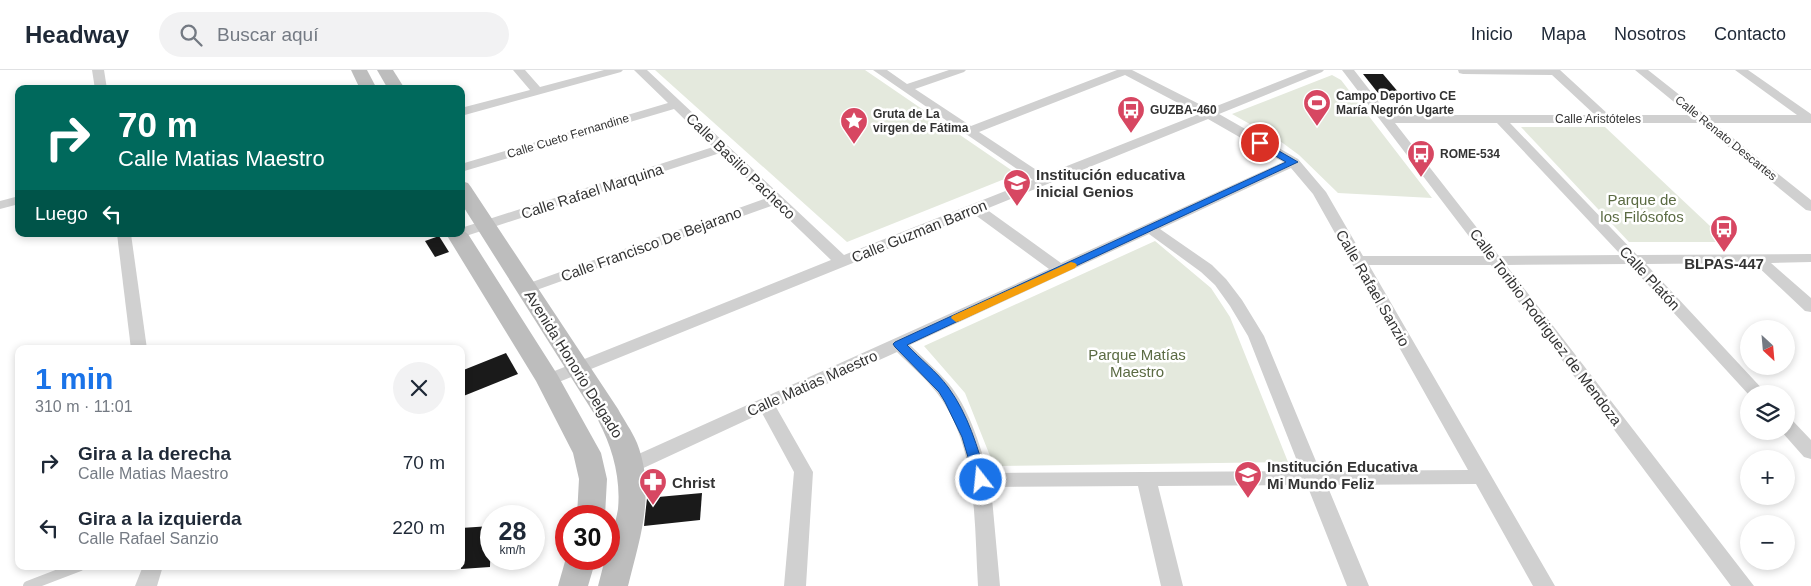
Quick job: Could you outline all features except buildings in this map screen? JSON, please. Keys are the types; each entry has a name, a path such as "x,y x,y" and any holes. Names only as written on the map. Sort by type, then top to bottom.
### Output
{"street":[{"path":"98,70 100,85"},
{"path":"358,70 367,85"},
{"path":"385,70 394,85"},
{"path":"519,70 538,91"},
{"path":"465,111 617,70"},
{"name":"Calle Basilio Pacheco","path":"640,70 842,262"},
{"path":"879,70 1044,181"},
{"path":"905,88 960,70"},
{"name":"Calle Guzman Barron","path":"548,380 1318,70"},
{"name":"Calle Toribio Rodriguez de Mendoza","path":"1348,70 1743,586"},
{"name":"Calle Renato Descartes","path":"1641,70 1811,207"},
{"path":"1741,70 1811,119"},
{"path":"969,131 1124,71"},
{"name":"Calle Rafael Sanzio","path":"1124,71 1210,114 1293,162 1318,192 1544,586"},
{"path":"1463,71 1554,71 1606,119"},
{"name":"Calle Cueto Fernandine","path":"465,167 676,104"},
{"name":"Calle Aristóteles","path":"1385,119 1811,119"},
{"name":"Calle Platón","path":"1500,119 1750,385"},
{"name":"Calle Rafael Marquina","path":"465,232 722,148"},
{"name":"Calle Matias Maestro","path":"630,466 1151,229 1293,162"},
{"name":"Avenida Honorio Delgado","path":"465,194 623,442 630,466 632,509 613,586"},
{"name":"Calle Francisco De Bejarano","path":"526,289 776,200"},
{"path":"0,205 15,201"},
{"path":"975,208 1061,270"},
{"path":"1151,229 1188,253 1213,274 1239,306 1256,336 1358,586"},
{"path":"124,237 138,345"},
{"name":"Avenida Honorio Delgado","path":"461,237 548,380 587,454 593,479 592,505"},
{"path":"1357,260 1495,260 1530,266 1636,262 1760,261 1811,258"},
{"path":"1760,261 1811,264"},
{"path":"1760,261 1811,308"},
{"path":"899,344 943,389 958,414 968,437 981,480 989,586"},
{"path":"766,404 804,472 795,586"},
{"path":"1795,435 1811,452"},
{"path":"981,480 1480,477"},
{"path":"1146,478 1172,586"},
{"path":"146,586 152,570"},
{"path":"573,586 578,570"}],"lane":[{"path":"28,586 70,570"}],"green space":[{"path":"655,70 865,70 1017,174 847,242"},
{"name":"Campo Deportivo CE María Negrón Ugarte","path":"1332,75 1341,80 1432,198 1338,193 1299,155 1280,141 1232,114"},
{"name":"Parque de los Filósofos","path":"1521,127 1605,127 1727,242 1629,242"},
{"name":"Parque Matías Maestro","path":"1155,241 1211,288 1230,317 1288,462 994,466 965,393 924,346"}],"slow traffic":[{"path":"956,318 1071,265"}],"place":[{"name":"Campo Deportivo CE María Negrón Ugarte","path":"1317,127"},
{"name":"GUZBA-460","path":"1131,134"},
{"name":"Gruta de La virgen de Fátima","path":"854,145"},
{"name":"ROME-534","path":"1421,178"},
{"name":"Institución educativa inicial Genios","path":"1017,207"},
{"name":"BLPAS-447","path":"1724,253"},
{"name":"Institución Educativa Mi Mundo Feliz","path":"1248,499"},
{"name":"Christ","path":"653,506"}],"route":[{"path":"981,480 968,437 951,401 943,389 899,344 1293,162 1260,143"}]}
